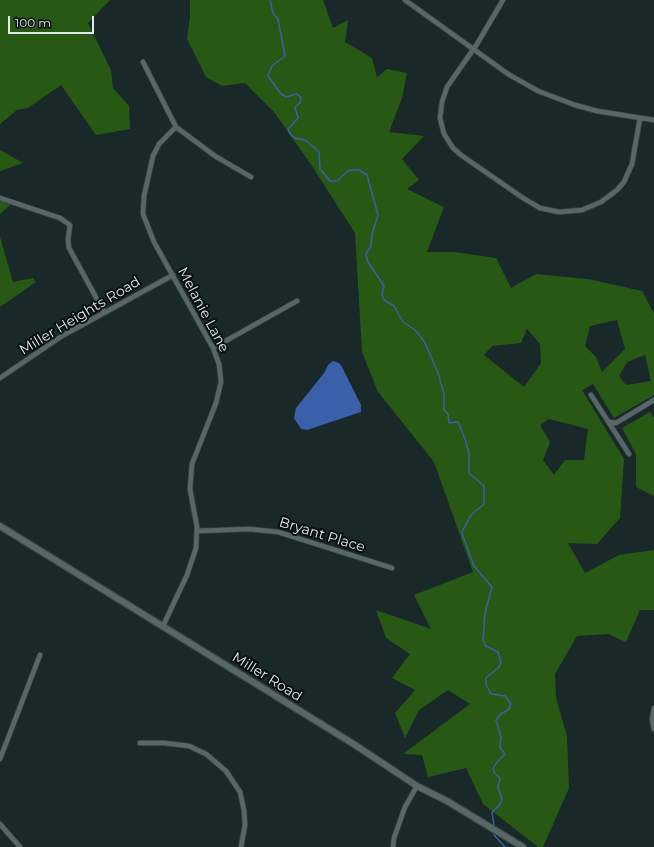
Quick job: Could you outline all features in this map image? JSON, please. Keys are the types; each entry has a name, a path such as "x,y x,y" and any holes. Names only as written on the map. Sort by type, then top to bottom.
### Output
{"street":[{"path":"405,0 473,50 522,83 553,97 597,111 654,120"},
{"path":"503,0 444,94 440,118 444,134 453,148 461,155 522,198 540,208 559,212 582,210 601,202 617,190 626,178 632,164 640,118"},
{"path":"143,62 176,127 215,156 251,177"},
{"name":"Melanie Lane","path":"164,626 193,557 197,531 191,497 190,476 195,452 216,403 221,386 219,364 145,222 142,205 153,156 160,144 176,127"},
{"path":"0,198 60,218 70,225 68,232 69,248 104,312"},
{"name":"Miller Heights Road","path":"0,378 62,336 173,275"},
{"path":"212,348 297,301"},
{"path":"591,395 629,454"},
{"path":"609,422 616,423 654,400"},
{"name":"Miller Road","path":"0,526 352,743 417,786 447,801 523,847"},
{"name":"Bryant Place","path":"197,531 249,529 278,532 392,568"},
{"path":"0,758 40,655"},
{"path":"654,708 652,720 654,729"},
{"path":"140,743 164,743 189,746 206,754 226,771 240,792 243,805 245,825 241,847"},
{"path":"393,847 394,838 405,807 417,786"},
{"path":"0,824 20,847"}],"green space":[{"path":"0,0 110,0 88,23 111,70 113,88 129,106 130,129 96,135 61,85 28,108 17,110 0,124"},
{"path":"190,0 323,0 333,28 348,20 345,42 372,58 377,77 387,69 407,73 402,98 389,132 424,136 402,159 419,180 407,189 444,207 427,252 454,252 496,258 511,288 536,274 588,279 642,291 654,313 654,395 614,418 593,384 582,390 624,459 620,518 597,544 568,543 585,573 619,555 654,550 654,610 640,610 626,642 608,634 577,636 555,674 556,698 567,736 569,788 543,847 538,847 483,804 466,768 428,777 422,755 403,754 470,704 448,690 419,710 405,738 395,713 415,690 392,678 410,654 386,638 376,610 431,629 414,595 473,572 434,462 378,392 362,352 355,233 312,166 274,112 245,83 222,86 206,77 187,39 190,16","holes":["617,320 625,349 602,372 596,357 585,346 590,326","527,329 540,344 541,363 524,387 484,355 492,346 521,343","645,355 651,381 626,385 619,376 627,362","549,419 588,429 584,460 565,460 554,475 543,460 550,442 540,425"]},
{"path":"0,150 23,163 0,171"},
{"path":"0,198 11,204 0,214"},
{"path":"0,237 13,282 33,278 36,282 0,307"},
{"path":"650,412 654,418 654,496 636,487 636,454 622,428"}],"water":[{"path":"333,361 339,363 342,367 361,405 361,412 307,430 301,429 294,418 296,408 324,373 328,365"}],"waterway":[{"path":"270,0 273,13 278,19 285,56 272,66 268,76 281,94 286,97 297,94 301,98 300,103 295,107 298,118 288,130 295,138 305,140 319,152 320,169 330,181 337,181 348,171 353,170 359,170 367,175 378,215 372,234 371,246 366,254 368,262 384,286 382,295 384,300 394,306 403,322 415,330 424,341 438,373 444,394 444,410 448,414 449,423 458,422 465,439 469,454 469,473 484,486 484,504 471,515 462,532 474,566 492,587 485,613 483,640 486,646 498,652 501,663 499,667 486,678 486,684 491,694 505,696 511,704 509,709 501,714 496,720 501,737 500,747 505,754 497,762 493,769 495,774 500,778 498,787 502,799 499,806 492,812 494,825"},
{"path":"494,835 505,847"}]}
